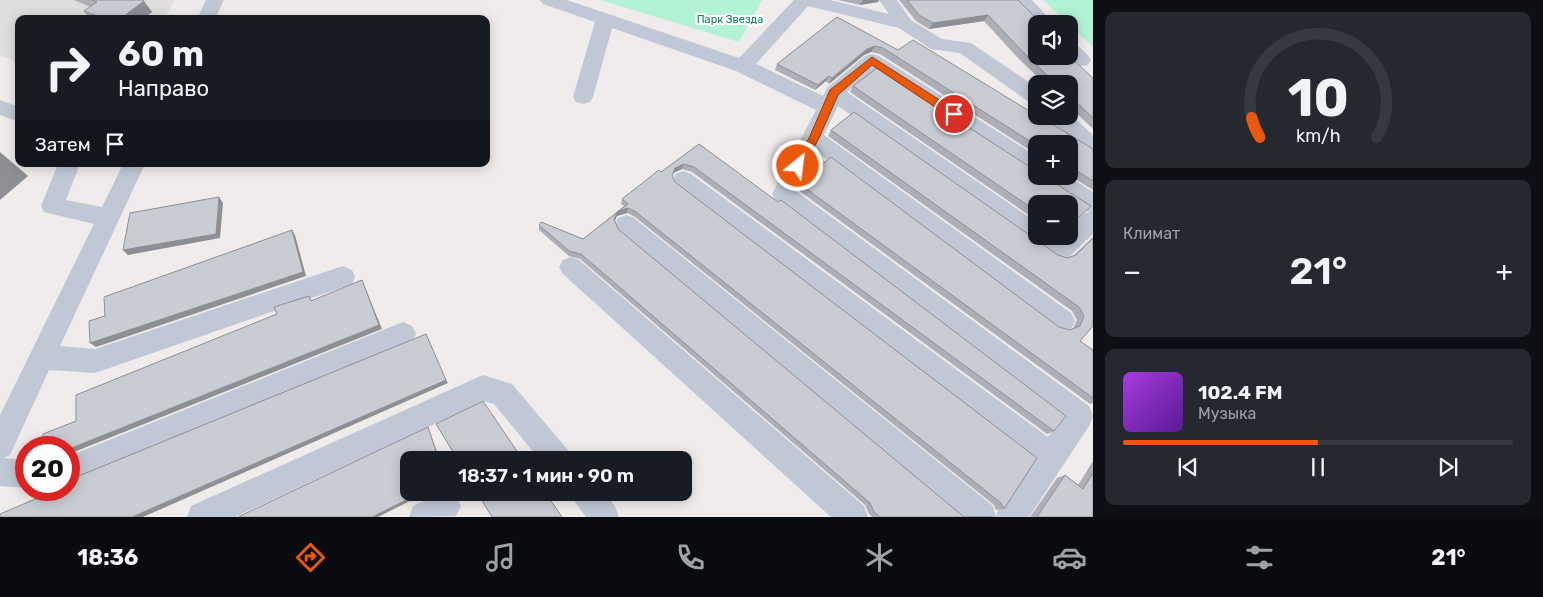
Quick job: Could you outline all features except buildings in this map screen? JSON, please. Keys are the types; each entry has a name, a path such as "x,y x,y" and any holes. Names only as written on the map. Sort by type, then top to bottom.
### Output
{"street":[{"path":"208,15 215,0"},
{"path":"550,0 743,66 831,100 1028,228"},
{"path":"743,66 806,0 905,24 938,45 964,47 1028,92"},
{"path":"888,0 905,24"},
{"path":"1022,0 1036,15"},
{"path":"583,97 605,18"},
{"path":"1011,517 1079,416 783,194 814,138 831,100 872,61 1028,162"},
{"path":"0,107 15,113"},
{"path":"1069,125 1093,146"},
{"path":"814,138 1062,321"},
{"path":"68,167 52,206 108,217"},
{"path":"3,433 42,357 133,167"},
{"path":"683,180 1052,458"},
{"path":"1064,185 1093,204"},
{"path":"1078,234 1093,220"},
{"path":"626,225 982,517"},
{"path":"1052,245 1060,251 1066,245"},
{"path":"571,267 853,517"},
{"path":"42,357 95,362 343,276"},
{"path":"80,466 403,334"},
{"path":"202,517 482,388 502,393 550,451"},
{"path":"0,472 15,473"},
{"path":"592,501 604,517"}],"shaded area":[{"path":"0,0 175,0 166,15 15,15 15,62 0,55"}],"green space":[{"name":"Парк Звезда","path":"600,0 762,0 739,42"},
{"path":"1043,0 1093,0 1093,47 1078,33 1078,15 1059,15"}],"route":[{"path":"798,166 814,138 834,93 872,61 954,114"}]}
